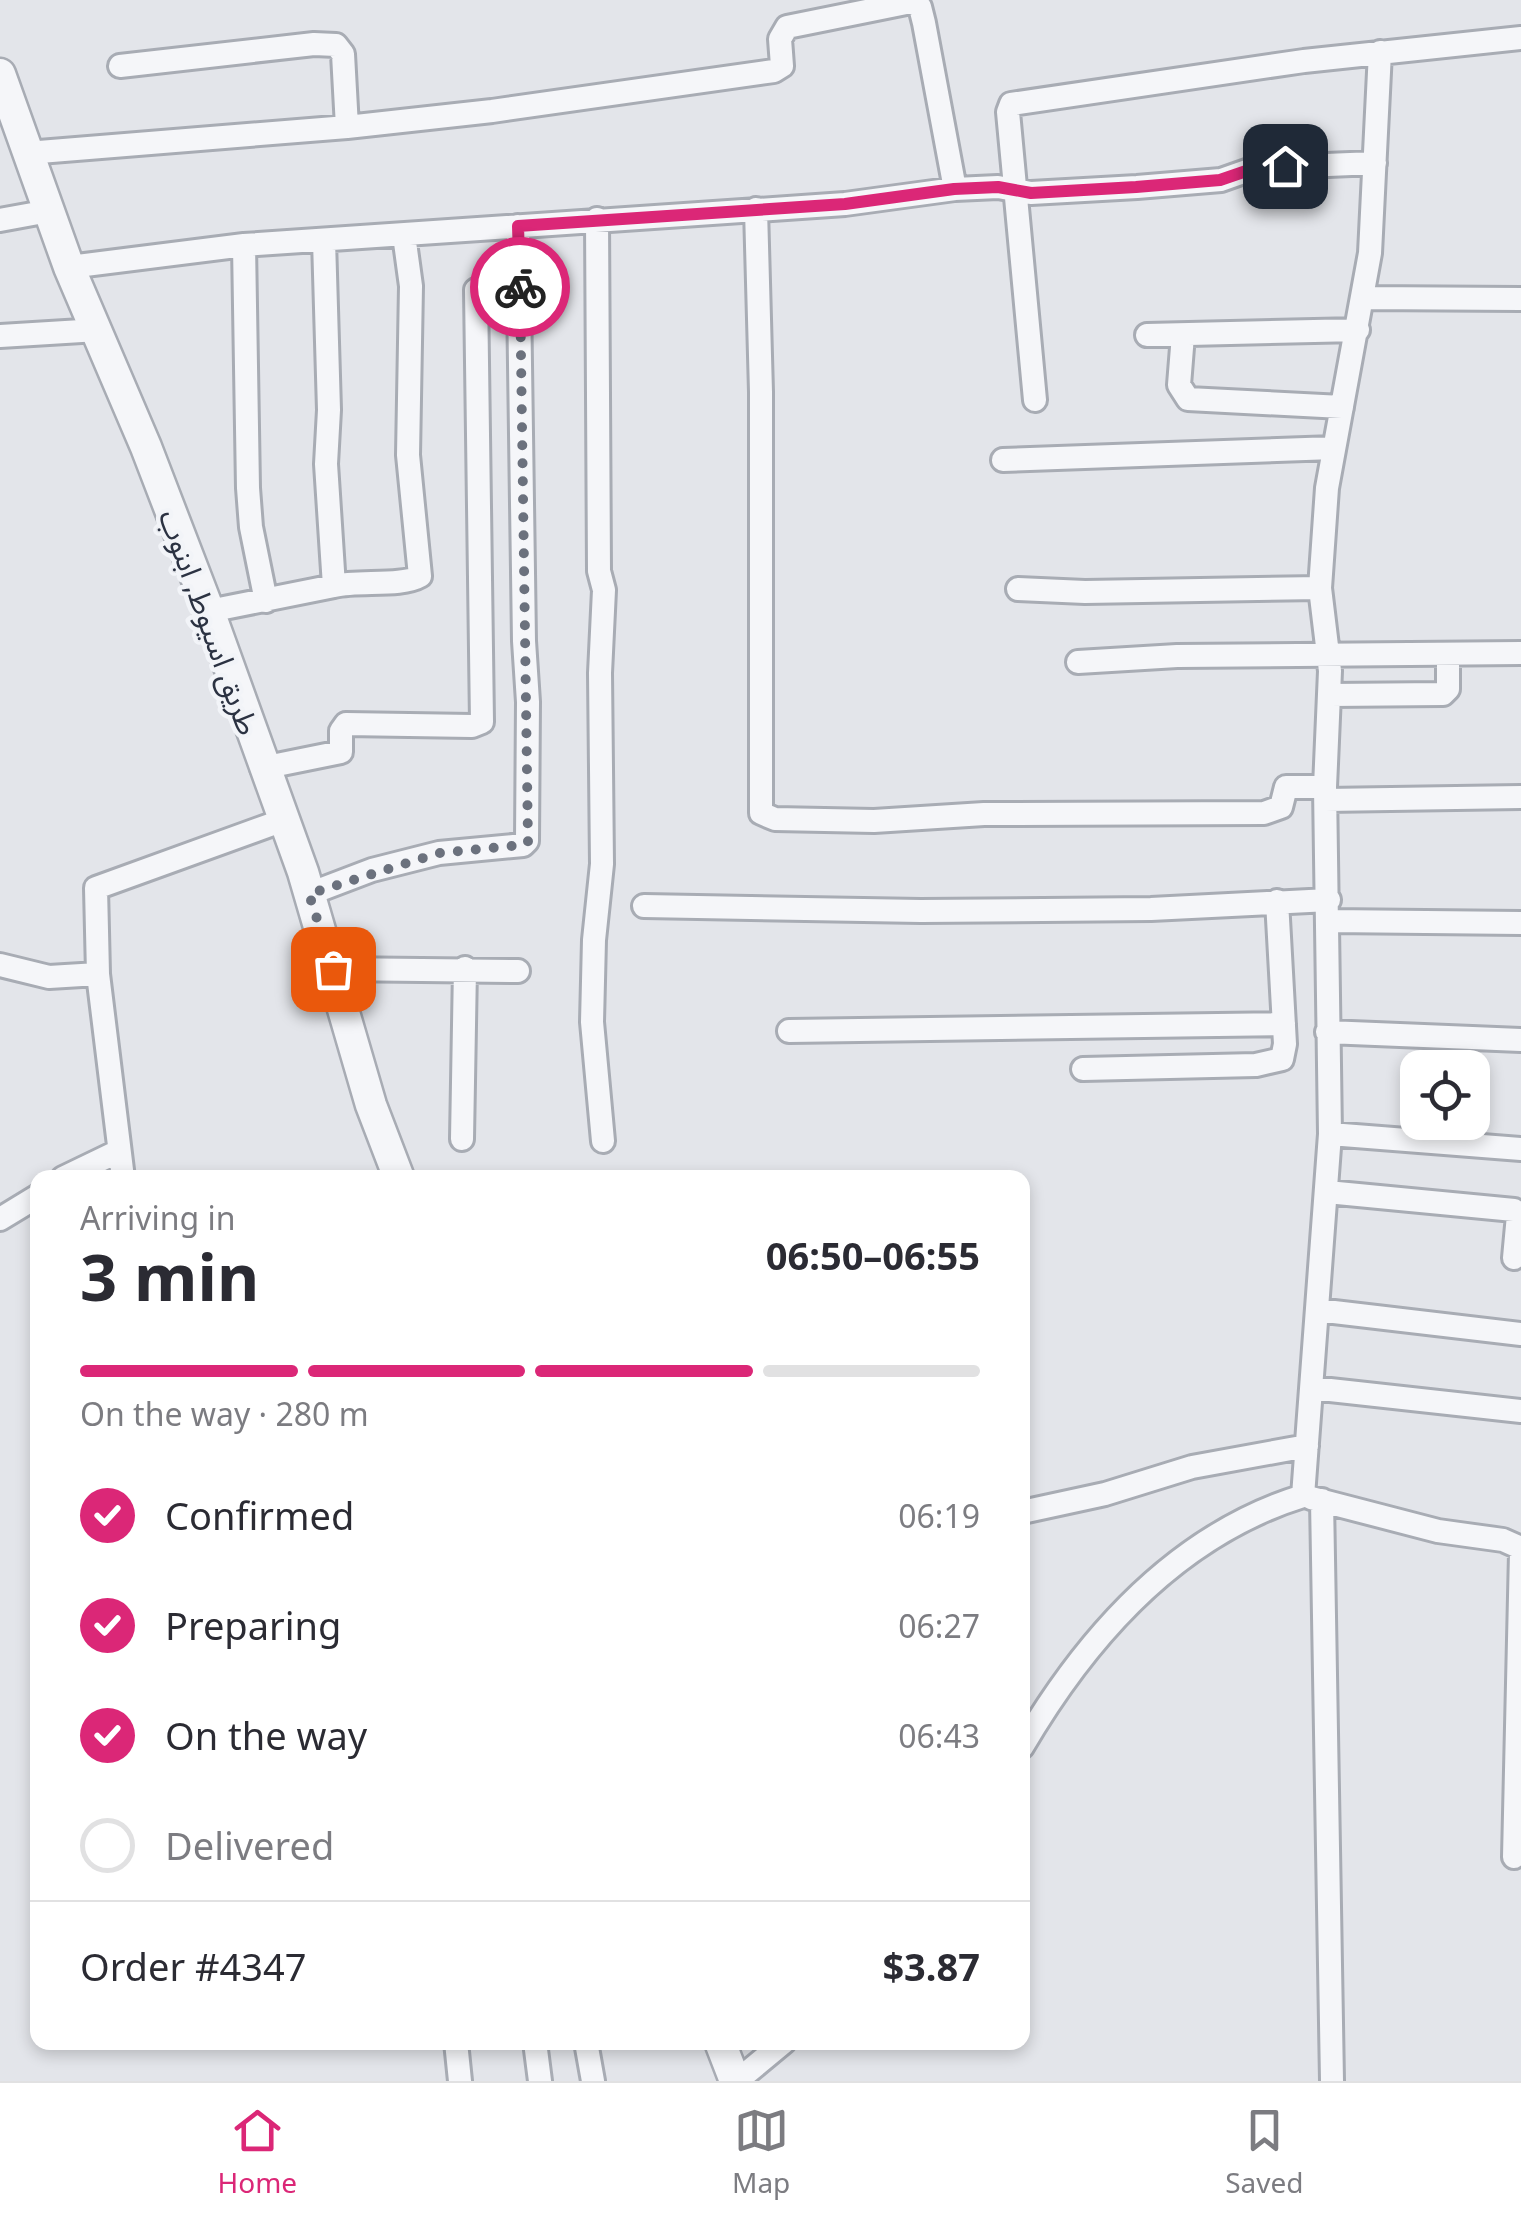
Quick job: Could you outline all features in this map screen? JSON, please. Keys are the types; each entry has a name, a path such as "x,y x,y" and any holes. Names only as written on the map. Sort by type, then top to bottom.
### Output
{"street":[{"path":"27,152 347,127 774,71 782,66 780,39 787,27 911,2 920,7 924,22 954,189"},
{"path":"1035,400 1008,112 1011,104 1380,52 1521,38"},
{"path":"120,66 336,45 343,54 347,127"},
{"path":"1332,2081 1307,1446 1330,1134 1326,793 1330,694 1320,588 1334,448 1363,298 1380,52"},
{"name":"طريق اسيوط, ابنوب","path":"0,74 48,211 209,611 309,894 371,1105 396,1170"},
{"path":"70,266 244,245 845,204 954,189 1136,187 1220,180 1255,168 1375,163"},
{"path":"756,209 761,410 761,812 775,819 874,821 1002,813 1264,812 1279,810 1286,787 1326,793 1521,797"},
{"path":"0,220 48,211"},
{"path":"596,219 598,560 604,590 600,720 604,769 592,1022 603,1140"},
{"path":"309,894 422,857 528,842 518,226"},
{"path":"209,611 361,581 412,581 420,576 408,455 411,286 404,236"},
{"path":"324,240 327,482 334,586"},
{"path":"244,245 248,488 253,540 266,601"},
{"path":"262,768 340,752 341,730 346,724 477,726 482,722 476,290"},
{"path":"1363,298 1521,299"},
{"path":"0,336 98,330"},
{"path":"1148,335 1358,330"},
{"path":"1183,335 1179,386 1188,399 1342,407"},
{"path":"1002,460 1334,448"},
{"path":"1018,589 1085,592 1320,588"},
{"path":"1078,662 1329,653 1521,653"},
{"path":"1330,694 1442,694 1448,688 1448,654"},
{"path":"122,1170 98,974 96,888 282,820"},
{"path":"1083,1069 1277,1062 1284,1056 1277,901"},
{"path":"644,906 922,911 1248,906 1277,901 1329,910 1521,923"},
{"path":"0,965 14,972 49,977 98,974"},
{"path":"462,1139 465,968"},
{"path":"333,969 518,971"},
{"path":"789,1031 1284,1024"},
{"path":"1327,1032 1521,1040"},
{"path":"1330,1134 1521,1148"},
{"path":"80,1170 119,1151"},
{"path":"1327,1192 1514,1210 1518,1215 1514,1258"},
{"path":"0,1219 30,1201"},
{"path":"1317,1310 1521,1334"},
{"path":"1312,1388 1521,1411"},
{"path":"1030,1510 1105,1494 1192,1467 1307,1446"},
{"path":"1030,1737 1094,1645 1167,1569 1241,1520 1312,1498 1438,1532 1503,1540 1521,1550 1514,1857"},
{"path":"457,2050 460,2081"},
{"path":"536,2050 540,2081"},
{"path":"587,2050 593,2081"},
{"path":"723,2050 736,2081 774,2050"}],"way so far":[{"path":"333,969 309,894 404,861 528,842 520,287"}],"route":[{"path":"520,287 518,226 845,204 954,189 998,187 1031,193 1136,187 1220,180 1255,168 1285,166"}]}
